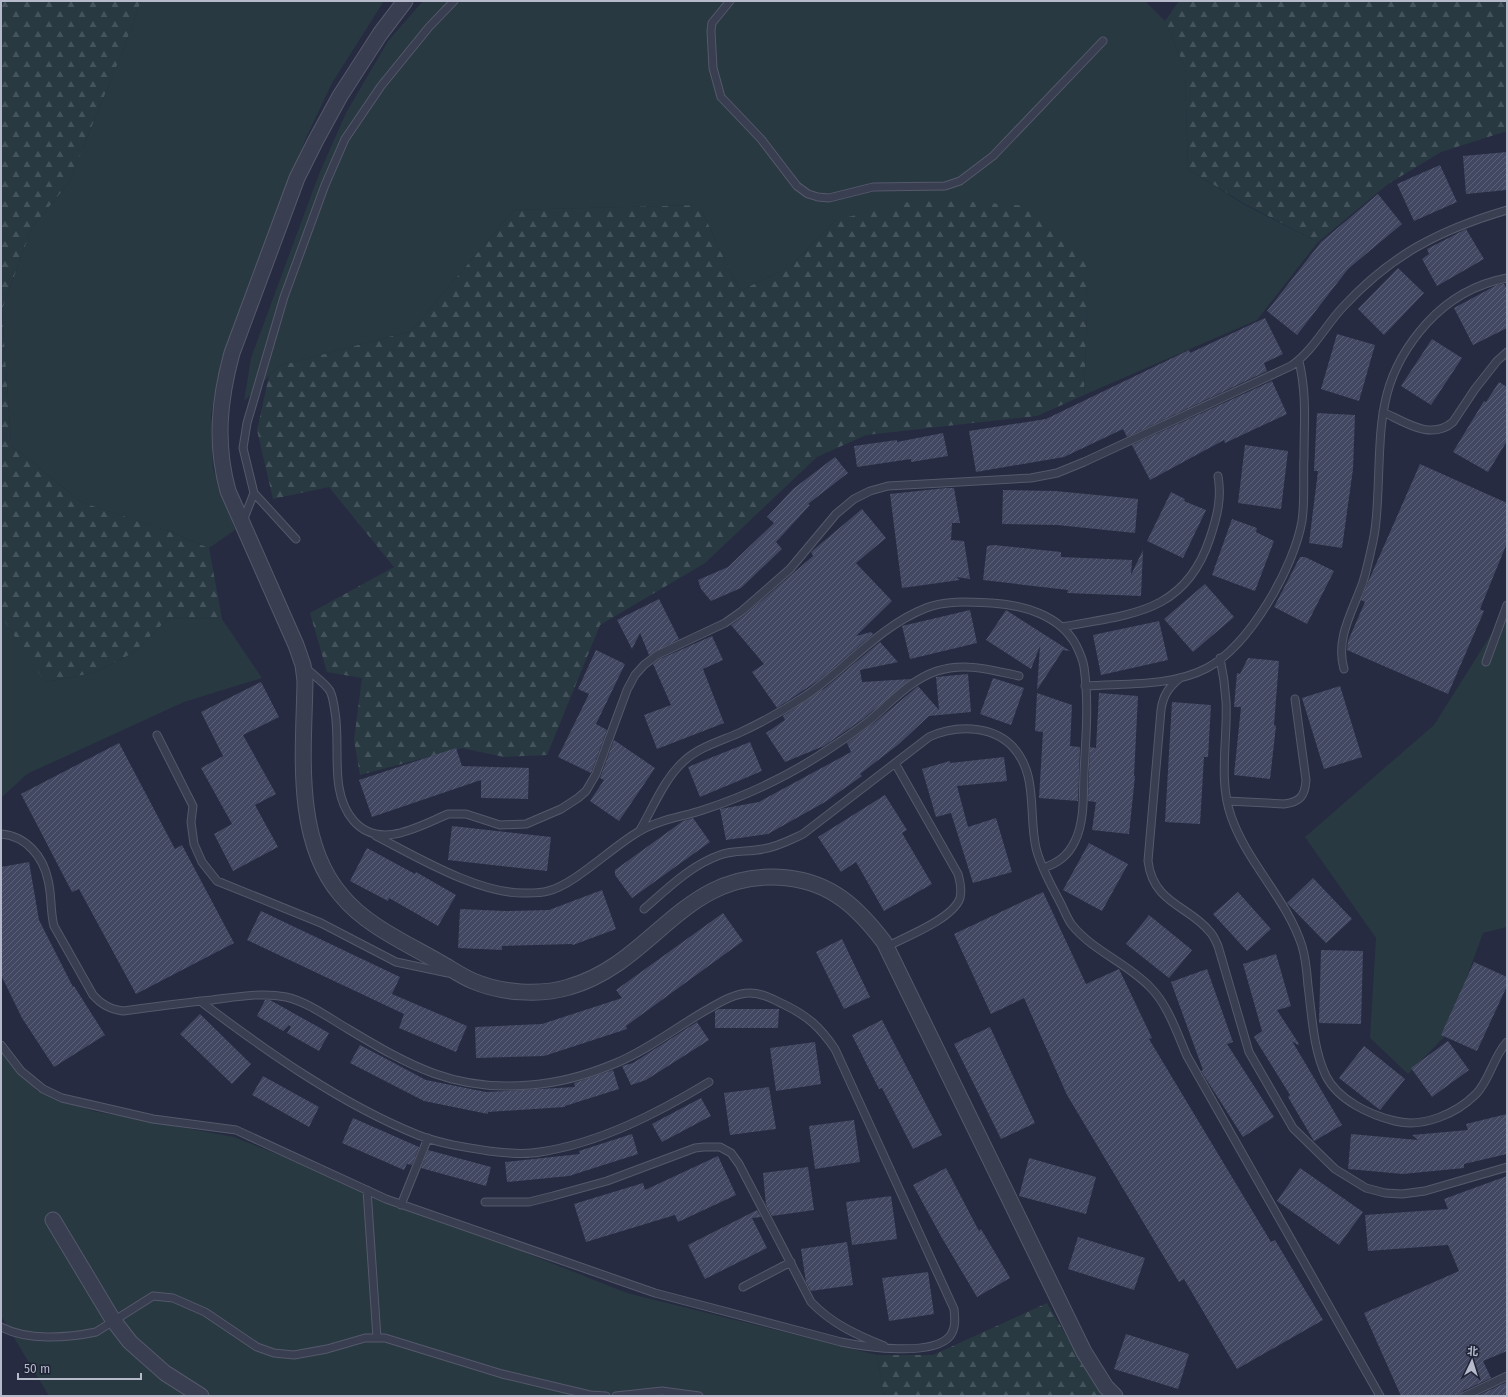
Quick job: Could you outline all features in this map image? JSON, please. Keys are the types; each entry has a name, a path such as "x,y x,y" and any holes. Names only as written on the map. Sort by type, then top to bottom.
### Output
{"street":[{"path":"404,1 380,34 340,96 297,178 232,353 224,380 220,444 221,466 241,525 296,645 303,665 305,681 305,800 314,841 328,878 342,897 358,912 381,928 465,977 488,986 504,989 546,991 568,988 602,973 623,959 686,907 706,893 734,881 760,877 794,878 827,889 860,912 886,947 1084,1352 1106,1387 1115,1396"},
{"path":"53,1220 113,1320 130,1342 154,1364 201,1396"}],"lane":[{"path":"296,539 254,493 244,460 243,440 284,297 325,185 345,139 381,86 429,27 454,1"},
{"path":"730,1 712,23 711,31 713,68 721,97 761,139 797,186 808,194 818,197 829,198 873,187 945,186 960,181 993,156 1103,41"},
{"path":"363,830 389,836 400,834 448,814 466,814 500,825 526,824 561,809 586,791 596,774 627,690 635,675 644,665 657,655 725,623 742,611 790,569 836,514 854,499 870,491 888,486 934,482 1000,481 1057,473 1084,462 1291,366 1304,357 1354,294 1395,259 1408,250 1455,228 1507,210"},
{"path":"1344,669 1340,656 1341,643 1363,582 1373,539 1383,412 1389,384 1402,356 1426,324 1457,296 1476,287 1507,278"},
{"path":"1383,412 1421,429 1436,431 1446,428 1453,422 1496,361 1507,352"},
{"path":"1085,686 1180,678 1208,667 1220,658 1249,630 1268,602 1289,562 1300,528 1304,495 1305,418 1304,385 1299,361"},
{"path":"1062,627 1143,611 1160,604 1182,588 1201,560 1213,531 1220,498 1218,476"},
{"path":"241,525 254,493"},
{"path":"640,830 671,777 684,761 701,749 769,719 798,701 826,681 888,628 908,616 928,607 946,603 974,602 1003,604 1048,616 1062,627 1076,644 1084,665 1086,730 1081,819 1075,840 1065,856 1057,863 1043,868"},
{"path":"1486,662 1507,605"},
{"path":"1220,658 1226,702 1224,779 1227,801 1231,816 1241,839 1298,934 1306,964 1319,1055 1327,1076 1339,1092 1360,1107 1380,1118 1398,1122 1425,1121 1451,1112 1476,1094 1485,1082 1501,1050 1507,1042"},
{"path":"303,665 329,691 333,699 338,728 340,799 345,812 357,825 363,830 466,879 511,892 526,893 548,891 563,885 640,830 703,810 792,771 833,746 870,720 906,689 936,671 963,666 1019,676"},
{"path":"1180,678 1171,686 1163,697 1148,861 1150,872 1155,883 1171,902 1201,923 1211,933 1218,946 1249,1052 1293,1128 1335,1169 1366,1188 1384,1193 1402,1194 1425,1191 1507,1167"},
{"path":"1227,801 1284,804 1293,803 1302,797 1305,790 1306,780 1295,700"},
{"path":"644,909 683,876 703,863 721,854 763,849 781,845 803,834 929,737 939,732 965,729 978,730 989,732 1005,740 1020,755 1025,764 1030,781 1033,834 1043,868 1071,924 1083,936 1135,974 1160,1000 1172,1021 1187,1056 1380,1396"},
{"path":"157,735 193,806 191,822 194,844 202,862 217,881 321,923 396,962 465,977"},
{"path":"886,947 940,919 951,911 960,899 961,885 958,874 895,764"},
{"path":"1,834 18,837 26,842 40,860 48,878 51,913 54,926 93,995 100,1004 112,1009 123,1011 200,1001 266,995 287,998 310,1007 412,1065 441,1077 460,1082 509,1086 532,1085 569,1078 616,1063 691,1018 736,996 750,993 765,996 786,1006 808,1019 822,1030 835,1049 954,1309 953,1330 946,1340 927,1347 868,1347 841,1342 655,1293 401,1204 236,1130 154,1119 62,1098 43,1089 21,1071 1,1045"},
{"path":"200,1001 260,1046 356,1105 428,1138 457,1146 498,1152 539,1153 578,1143 612,1131 679,1100 709,1082"},
{"path":"401,1204 428,1138"},
{"path":"485,1202 529,1202 607,1181 695,1148 720,1147 731,1153 739,1164 811,1302 822,1314 855,1335 888,1347"},
{"path":"367,1190 377,1338"},
{"path":"744,1287 791,1262"},
{"path":"1,1327 12,1332 31,1335 71,1336 96,1332 147,1299 154,1296 167,1297 173,1298 205,1312 257,1347 274,1353 294,1354 327,1349 365,1338 377,1338 398,1341 502,1374 590,1395 606,1396"},
{"path":"1464,1396 1507,1376"},
{"path":"616,1396 662,1391 699,1396"}],"green space":[{"path":"1,1 141,1 122,53 68,184 32,227 2,310 11,445 81,502 165,530 209,548 222,619 169,618 133,653 93,673 45,682 1,616"},
{"path":"141,1 384,1 332,83 306,138 221,362 211,414 213,468 235,530 209,548 165,530 81,502 11,445 2,310 32,227 68,184 122,53"},
{"path":"423,1 1145,1 1165,21 1185,68 1188,169 1245,205 1318,242 1257,320 1084,395 1087,307 1085,259 836,220 791,266 740,291 699,205 514,210 411,331 279,366 244,401 251,358 319,174 346,113 388,41"},
{"path":"1179,1 1507,1 1507,131 1441,152 1388,184 1318,242 1245,204 1188,169 1185,68 1165,21"},
{"path":"924,198 1028,206 1086,259 1087,307 1084,395 1037,416 866,435 817,457 705,563 600,625 547,755 504,757 462,748 360,775 354,740 362,678 327,672 310,613 394,567 329,487 273,499 257,430 269,376 279,366 411,331 514,210 699,205 740,291 791,266 836,220"},
{"path":"1507,609 1507,927 1483,933 1446,1035 1408,1074 1370,1038 1376,938 1305,837 1434,725"},
{"path":"1,616 46,682 93,673 133,653 169,618 222,619 262,678 184,702 27,774 1,798"},
{"path":"1,1047 37,1091 93,1111 234,1137 627,1293 877,1355 884,1396 49,1396 1,1316"},
{"path":"1047,1303 1096,1386 1106,1396 884,1396 877,1355 933,1355"}],"building":[{"path":"1507,152 1507,190 1466,194 1463,156"},
{"path":"1440,165 1457,202 1414,221 1397,184"},
{"path":"1378,194 1402,224 1348,269 1297,335 1267,311 1321,242"},
{"path":"1466,229 1484,259 1437,286 1422,259 1429,254 1427,249"},
{"path":"1398,268 1424,293 1384,335 1358,309"},
{"path":"1504,284 1507,289 1507,328 1473,345 1454,308 1497,285"},
{"path":"1265,318 1283,354 1264,363 1267,371 1127,437 1123,429 1064,457 976,472 969,431 1046,419 1189,350 1190,353"},
{"path":"1337,334 1375,345 1359,401 1321,389"},
{"path":"1432,339 1462,358 1431,405 1401,386"},
{"path":"1272,381 1287,414 1225,443 1224,440 1150,480 1132,445"},
{"path":"1499,382 1507,387 1507,441 1488,472 1453,452 1484,401 1486,402"},
{"path":"1317,413 1355,415 1353,469 1342,548 1309,543 1318,471 1314,471"},
{"path":"943,433 948,456 911,462 911,459 857,467 854,446 897,440 897,442"},
{"path":"1245,445 1288,451 1281,509 1238,503"},
{"path":"835,457 848,473 808,504 810,505 776,542 782,549 741,588 711,601 701,589 698,580 728,567 774,523 767,517 793,489"},
{"path":"1420,464 1507,503 1507,543 1480,609 1484,611 1448,694 1347,650 1348,641 1365,602 1361,600"},
{"path":"954,488 960,523 952,523 951,540 964,541 970,579 956,577 960,580 902,588 890,494"},
{"path":"1003,490 1055,491 1138,499 1135,533 1057,525 1002,524"},
{"path":"1171,492 1185,499 1184,501 1206,510 1183,558 1147,541"},
{"path":"862,509 886,538 856,563 892,601 856,636 871,632 873,634 819,680 777,708 752,672 764,664 731,625 745,615 813,556 811,552"},
{"path":"1232,519 1257,528 1256,532 1274,541 1255,591 1212,575"},
{"path":"994,545 1061,552 1061,557 1132,560 1131,575 1143,550 1141,596 1067,593 1068,590 983,580 987,546"},
{"path":"1300,557 1305,557 1334,571 1307,624 1274,607"},
{"path":"1205,584 1234,617 1193,652 1164,619"},
{"path":"659,599 679,639 649,655 640,633 632,649 617,620"},
{"path":"970,610 977,643 910,659 902,626"},
{"path":"1006,610 1070,651 1063,650 1037,690 1040,646 1031,669 986,640"},
{"path":"1159,621 1168,660 1101,675 1093,635"},
{"path":"712,636 723,660 703,669 724,723 657,749 644,715 671,705 653,664 660,659"},
{"path":"880,642 898,662 860,670 862,682 911,679 863,719 824,746 785,762 766,733 785,720 783,716 825,688"},
{"path":"596,650 625,664 596,724 607,730 591,773 558,757 589,694 578,689"},
{"path":"1248,658 1279,661 1274,725 1276,726 1270,779 1234,775 1241,707 1234,707 1237,673 1240,674"},
{"path":"968,674 971,712 929,716 899,744 860,774 862,776 825,802 768,834 726,840 720,809 759,802 851,752 847,743 873,724 918,686 939,710 936,677"},
{"path":"993,678 1024,688 1011,725 980,714"},
{"path":"261,682 279,717 243,735 276,794 255,805 278,847 233,871 214,834 232,824 201,768 223,756 201,712"},
{"path":"1340,686 1362,757 1324,769 1302,698"},
{"path":"1037,693 1072,705 1070,746 1080,747 1078,801 1039,798 1043,732 1035,731"},
{"path":"1099,693 1138,696 1135,776 1129,834 1092,830 1096,802 1088,801 1090,747 1096,748"},
{"path":"1172,702 1211,705 1208,757 1204,757 1200,824 1165,822"},
{"path":"614,740 655,768 619,821 590,801 604,780 600,778"},
{"path":"750,742 762,771 700,797 688,767"},
{"path":"119,743 175,849 182,845 234,943 136,994 79,889 72,892 21,794"},
{"path":"456,748 462,766 529,768 528,799 481,798 481,780 372,817 359,780"},
{"path":"1004,757 1007,781 957,786 968,827 996,818 1012,872 973,883 951,813 936,817 922,769 950,761 950,763"},
{"path":"885,795 907,830 902,833 932,884 884,911 856,862 841,872 818,837"},
{"path":"693,818 710,842 632,898 615,875 615,870 683,821"},
{"path":"452,826 551,837 547,871 448,860"},
{"path":"1089,843 1128,864 1102,911 1063,890"},
{"path":"367,848 415,874 416,872 456,895 438,926 389,898 388,901 350,881"},
{"path":"29,862 39,920 73,987 74,986 105,1035 54,1067 22,1018 1,975 1,867"},
{"path":"1313,878 1352,919 1326,943 1287,903"},
{"path":"602,890 616,929 573,945 502,946 502,950 458,948 460,909 505,911 549,910"},
{"path":"1043,892 1086,984 1119,969 1152,1038 1149,1039 1271,1242 1275,1240 1323,1320 1237,1369 1184,1279 1179,1282 1067,1095 1024,998 991,1014 954,934"},
{"path":"1238,892 1271,929 1247,951 1213,914"},
{"path":"261,911 400,977 392,994 467,1026 456,1052 399,1028 404,1014 247,940"},
{"path":"723,913 743,941 626,1026 627,1029 544,1056 476,1058 475,1027 542,1024 622,998 616,990"},
{"path":"1149,915 1192,950 1169,978 1126,944"},
{"path":"842,939 870,997 844,1009 816,952"},
{"path":"1321,950 1363,951 1361,1024 1319,1023"},
{"path":"1276,954 1291,1006 1277,1010 1299,1044 1298,1045 1292,1041 1342,1125 1314,1141 1288,1097 1290,1095 1254,1037 1262,1031 1243,964"},
{"path":"1474,962 1507,977 1507,986 1477,1051 1441,1035"},
{"path":"1207,969 1233,1042 1227,1044 1274,1117 1243,1137 1201,1071 1203,1070 1171,982"},
{"path":"265,1000 270,1000 329,1033 319,1051 287,1033 291,1027 289,1025 283,1031 257,1016"},
{"path":"719,1009 779,1009 778,1028 715,1028 715,1011"},
{"path":"200,1014 251,1064 232,1084 180,1034"},
{"path":"882,1020 942,1135 913,1149 882,1088 879,1089 852,1035"},
{"path":"697,1022 709,1040 646,1080 631,1085 622,1066 633,1063"},
{"path":"990,1027 1035,1123 1001,1139 954,1044"},
{"path":"1448,1041 1469,1070 1432,1097 1411,1068"},
{"path":"815,1042 821,1084 776,1091 770,1048"},
{"path":"360,1045 426,1080 486,1092 575,1087 574,1083 613,1070 619,1089 565,1107 488,1112 488,1114 424,1101 350,1063"},
{"path":"1364,1046 1405,1079 1380,1110 1339,1078"},
{"path":"263,1076 319,1107 309,1127 252,1095"},
{"path":"769,1087 776,1129 730,1135 724,1093"},
{"path":"701,1098 711,1116 662,1142 652,1124"},
{"path":"1507,1114 1507,1154 1464,1164 1464,1168 1403,1174 1348,1169 1351,1134 1418,1140 1412,1135 1468,1130 1466,1124"},
{"path":"353,1118 419,1147 412,1165 407,1164 404,1170 342,1143"},
{"path":"854,1120 860,1162 815,1169 809,1126"},
{"path":"632,1134 638,1154 569,1176 507,1182 505,1162 580,1154 579,1151"},
{"path":"428,1150 491,1167 486,1186 421,1168"},
{"path":"718,1156 736,1195 678,1222 675,1215 586,1242 574,1204 643,1183 645,1190"},
{"path":"1029,1158 1096,1177 1086,1214 1019,1196"},
{"path":"808,1167 814,1210 772,1216 766,1205 763,1173"},
{"path":"946,1168 979,1231 981,1229 1010,1278 977,1297 913,1185"},
{"path":"1300,1168 1363,1212 1339,1245 1277,1201"},
{"path":"1507,1176 1507,1351 1483,1361 1491,1378 1463,1391 1460,1396 1401,1396 1364,1313 1459,1271 1448,1245 1368,1251 1365,1215 1448,1209 1444,1199"},
{"path":"891,1196 897,1239 852,1245 846,1202"},
{"path":"757,1210 761,1217 752,1218 767,1248 705,1279 688,1245"},
{"path":"1078,1237 1145,1258 1134,1290 1068,1269"},
{"path":"847,1242 853,1285 811,1291 806,1282 801,1249"},
{"path":"928,1272 934,1314 889,1321 882,1278"},
{"path":"1126,1334 1189,1354 1178,1389 1114,1369"},
{"path":"1507,1382 1507,1396 1477,1396"}]}
